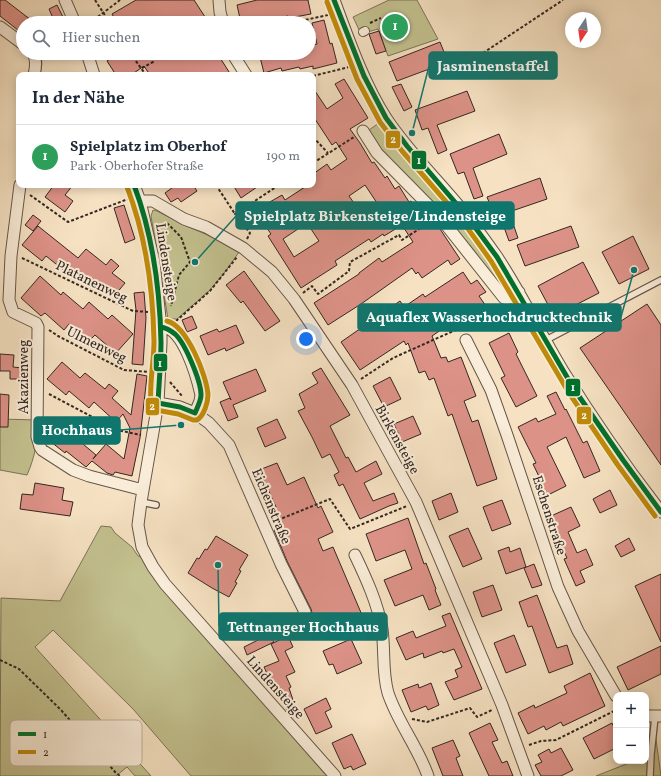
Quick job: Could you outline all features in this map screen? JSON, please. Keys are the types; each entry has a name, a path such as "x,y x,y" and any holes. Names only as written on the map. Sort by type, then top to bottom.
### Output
{"street":[{"path":"65,0 71,16"},
{"path":"219,0 221,16"},
{"path":"334,0 359,65 385,117 420,162 470,218 503,265 563,370 638,482 661,512"},
{"path":"0,27 16,39"},
{"path":"35,60 35,72"},
{"path":"89,60 93,72"},
{"path":"236,60 244,72"},
{"path":"363,131 377,153 439,216 504,298 507,299 519,292"},
{"name":"Lindensteige","path":"134,188 135,199 154,262 163,327 158,403 138,525 142,547 152,566 165,584 335,776"},
{"name":"Akazienweg","path":"19,190 11,256 9,300 13,312 36,323 38,327 37,437 40,447 48,455 78,472 120,485 143,490"},
{"name":"Birkensteige","path":"135,199 153,201 184,219 206,228 243,248 272,272 294,299 352,385 416,502 502,705 528,776"},
{"path":"163,327 174,332 180,338 191,362 200,395 200,401 191,411"},
{"name":"Eschenstraße","path":"466,340 491,390 558,587 578,631 614,692"},
{"name":"Eichenstraße","path":"158,403 191,411 209,423 229,445 281,564 305,612 300,620"},
{"path":"355,555 367,580 380,617 383,636 385,681 388,693 423,760 428,776"}],"lane":[{"path":"546,340 661,280"},
{"path":"141,502 156,505"},
{"path":"650,776 654,716"}],"path":[{"path":"95,0 105,16"},
{"path":"99,16 120,0"},
{"path":"483,53 563,0"},
{"path":"316,18 323,16"},
{"path":"366,29 381,18"},
{"path":"136,60 144,72"},
{"path":"142,68 153,62 152,60"},
{"path":"316,75 347,68"},
{"path":"316,161 363,131"},
{"path":"316,140 328,153"},
{"path":"218,188 235,214 250,233"},
{"path":"235,214 274,188"},
{"path":"19,190 68,222 135,199"},
{"path":"303,293 312,286 318,294 349,271 350,262 399,235 402,240 434,220"},
{"path":"163,327 179,275 190,262 181,237"},
{"path":"178,320 210,291 239,254"},
{"name":"Platanenweg","path":"19,257 133,312 160,312"},
{"path":"358,381 393,358 460,328 496,308"},
{"name":"Ulmenweg","path":"45,327 58,336 124,370 143,372"},
{"path":"160,375 166,376 188,402 191,411"},
{"path":"44,391 117,430 139,434"},
{"path":"269,523 330,499 350,529 410,504"},
{"path":"0,660 19,669 70,720"},
{"path":"410,720 413,719 427,722 470,708 477,717 493,709"},
{"path":"528,745 542,740 556,740 613,712"},
{"path":"110,766 120,776"},
{"path":"113,776 116,773"}],"shaded area":[{"path":"389,0 417,0 438,39 388,56 378,29 361,34 353,17"},
{"path":"379,123 406,158 479,242 506,286 502,288 498,286 473,249 446,217 393,167 366,132"},
{"path":"153,210 227,243 239,252 209,291 177,319 168,319 151,216"},
{"path":"0,419 38,420 36,448 27,475 0,470"},
{"path":"101,526 111,527 115,533 132,547 138,556 142,557 150,573 327,776 191,776 133,709 53,630 35,647 101,720 10,720 10,766 142,766 151,776 135,776 127,767 116,776 0,776 1,598 60,601"},
{"path":"654,725 661,776 596,776 626,764 649,764 649,755 651,754"}],"building":[{"path":"0,0 5,0 26,16 16,16 16,29 0,16"},
{"path":"136,0 194,0 204,16 113,16 112,14"},
{"path":"257,0 308,0 311,14 300,16 239,16 237,5"},
{"path":"57,5 62,16 52,16 49,9"},
{"path":"324,20 330,44 332,43 337,63 313,69 313,66 300,69 299,67 282,71 281,68 264,72 261,60 316,60 316,22"},
{"path":"379,31 386,51 376,54 369,34"},
{"path":"440,42 448,62 397,81 389,62"},
{"path":"221,60 229,72 148,72 144,66 135,72 114,72 107,61"},
{"path":"344,79 368,118 350,129 372,163 374,162 385,178 387,176 395,189 399,186 409,202 411,201 419,212 422,210 434,228 438,226 460,259 451,265 448,260 422,278 418,272 416,274 412,268 328,325 314,303 359,274 379,258 382,262 413,242 402,225 384,236 383,234 371,242 369,239 335,261 337,265 301,288 268,236 271,234 260,218 266,214 264,211 271,207 268,203 282,195 285,200 303,188 316,188 316,172 327,164 331,170 347,159 336,142 332,145 316,121 316,92 327,109 343,98 335,84","holes":["365,185 377,203 361,213 349,196","307,223 319,241 294,257 283,239"]},
{"path":"401,84 412,107 404,111 392,87"},
{"path":"467,91 475,111 437,125 447,150 438,154 428,128 422,130 415,110"},
{"path":"499,134 507,154 473,168 483,196 474,199 464,172 458,174 450,154"},
{"path":"540,178 547,199 509,212 518,238 509,241 500,216 495,217 487,197"},
{"path":"52,188 71,188 65,195 73,201 65,212 45,197"},
{"path":"172,188 195,188 197,191 181,202 178,198 171,202 165,193"},
{"path":"235,188 256,188 241,198"},
{"path":"124,205 135,239 125,243 114,208"},
{"path":"33,215 41,221 33,231 25,225"},
{"path":"38,226 78,258 86,249 106,265 111,259 119,266 112,273 125,283 115,295 95,279 90,284 70,268 66,272 46,256 42,261 22,245"},
{"path":"571,226 579,247 525,266 517,245"},
{"path":"633,236 649,269 619,284 602,252"},
{"path":"583,262 599,293 554,316 538,286"},
{"path":"244,271 280,321 265,331 243,301 241,303 226,285"},
{"path":"463,272 471,284 477,280 486,292 479,296 488,309 472,320 470,316 459,323 457,319 432,336 441,358 446,357 448,362 461,357 476,396 464,401 472,422 478,420 497,479 477,486 452,414 448,416 434,378 429,380 425,371 419,373 408,343 406,345 404,341 360,370 341,342 400,301 404,307 423,294 425,297"},
{"path":"40,276 61,295 63,292 83,309 89,302 108,319 112,315 133,334 116,353 95,335 89,341 69,324 64,330 45,313 41,316 21,298"},
{"path":"144,292 146,318 143,365 132,364 136,310 134,293"},
{"path":"647,304 661,325 661,465 580,348"},
{"path":"192,316 197,328 187,332 182,320"},
{"path":"236,325 244,343 226,351 225,348 208,355 200,336 217,329 219,332"},
{"path":"509,333 518,352 516,354 537,396 516,407 501,378 505,376 489,343"},
{"path":"0,354 14,355 13,367 23,368 22,379 10,379 10,371 0,371"},
{"path":"62,362 80,378 85,373 105,389 109,384 118,391 112,398 131,415 137,374 147,376 140,438 132,476 115,472 113,475 107,473 92,461 86,467 66,451 65,453 46,438 59,422 96,455 93,459 106,444 124,459 130,428 123,414 116,422 94,402 89,408 69,391 66,395 47,379"},
{"path":"321,368 350,415 330,426 346,458 348,457 356,472 376,461 382,474 364,483 373,501 394,493 398,503 360,519 343,484 339,486 334,475 339,472 330,454 322,458 298,411 305,408 299,394 318,383 312,373"},
{"path":"256,369 266,391 233,405 238,417 228,421 220,402 230,398 231,400 223,382"},
{"path":"390,377 401,399 384,407 373,386"},
{"path":"556,392 583,443 587,441 600,471 584,478 566,437 547,447 566,486 546,496 541,486 543,485 533,464 536,463 518,427 536,418 538,422 556,414 547,396"},
{"path":"0,394 9,395 8,427 0,427"},
{"path":"413,416 421,434 402,442 394,424"},
{"path":"277,419 286,438 265,447 257,428"},
{"path":"277,463 287,485 304,477 318,508 321,506 333,532 318,539 323,551 333,547 362,615 345,622 343,619 307,634 304,626 311,621 311,609 287,561 274,530 281,527 273,508 276,507 259,470"},
{"path":"35,483 64,488 62,500 73,502 70,516 20,509 22,494 33,495"},
{"path":"610,490 617,505 600,513 593,499"},
{"path":"451,493 458,512 439,520 432,501"},
{"path":"502,500 511,524 492,531 483,507"},
{"path":"571,507 580,526 568,532 577,553 586,549 593,565 580,571 585,582 576,586 564,559 567,558 557,537 560,536 551,516"},
{"path":"408,518 424,564 426,563 441,605 429,610 423,595 395,606 384,580 412,569 405,550 376,561 366,534"},
{"path":"468,528 482,559 463,567 449,536"},
{"path":"216,536 248,555 239,570 241,571 235,582 237,583 229,597 188,573 197,558 199,559 205,549 207,550"},
{"path":"629,538 635,550 621,557 615,546"},
{"path":"509,547 510,552 520,548 526,567 506,574 498,551"},
{"path":"534,564 542,585 532,588 524,568"},
{"path":"661,574 661,642 635,586"},
{"path":"493,585 502,610 482,617 473,592"},
{"path":"537,595 557,648 567,645 573,664 549,673 532,626 528,627 519,602"},
{"path":"450,613 482,689 454,700 445,682 458,677 455,670 462,667 454,649 443,653 442,651 424,658 423,653 406,660 396,638 413,631 416,638 446,626 442,616"},
{"path":"270,634 274,642 247,655 244,647"},
{"path":"514,635 526,665 506,673 494,643"},
{"path":"288,636 293,647 285,651 295,672 286,676 291,687 289,688 295,706 287,710 280,692 276,694 264,667 279,661 271,644"},
{"path":"351,639 362,663 337,674 333,664 329,665 323,651"},
{"path":"661,646 661,674 628,690 617,667"},
{"path":"590,673 605,706 563,726 561,722 546,730 544,726 528,734 518,713 534,705 535,708 567,693 564,686"},
{"path":"431,683 439,705 428,710 426,706 411,712 402,690 418,684 419,688"},
{"path":"326,698 331,709 325,712 332,727 316,734 304,709"},
{"path":"490,723 498,740 492,742 502,763 507,761 513,776 489,776 469,733"},
{"path":"612,723 613,750 594,759 583,738"},
{"path":"352,734 366,764 353,770 351,766 344,769 332,743"},
{"path":"453,740 460,756 456,758 463,776 443,776 432,748"},
{"path":"561,748 573,770 561,776 541,776 535,765 542,762 538,755 549,749 551,753"}],"transit line":[{"name":"1","path":"334,0 364,76 386,118 407,146 466,215 497,257 574,389 661,512"},
{"name":"2","path":"327,2 357,79 380,122 402,151 461,219 491,261 569,393 617,464 655,516"},
{"name":"2","path":"127,188 134,206 144,244 150,283 154,341 151,405 156,410 178,414 193,420 197,420 204,412 208,398 204,376 195,353 182,332 167,321"},
{"name":"1","path":"135,188 146,222 157,282 161,342 158,403 180,407 195,413 200,402 201,395 192,363 183,345 175,334 168,329 161,327"}],"place":[{"name":"Spielplatz im Oberhof","path":"395,27"},
{"name":"Jasminenstaffel","path":"412,133"},
{"name":"Spielplatz Birkensteige/Lindensteige","path":"195,262"},
{"name":"Aquaflex Wasserhochdrucktechnik","path":"634,270"},
{"name":"Hochhaus","path":"181,425"},
{"name":"Tettnanger Hochhaus","path":"218,565"}]}
